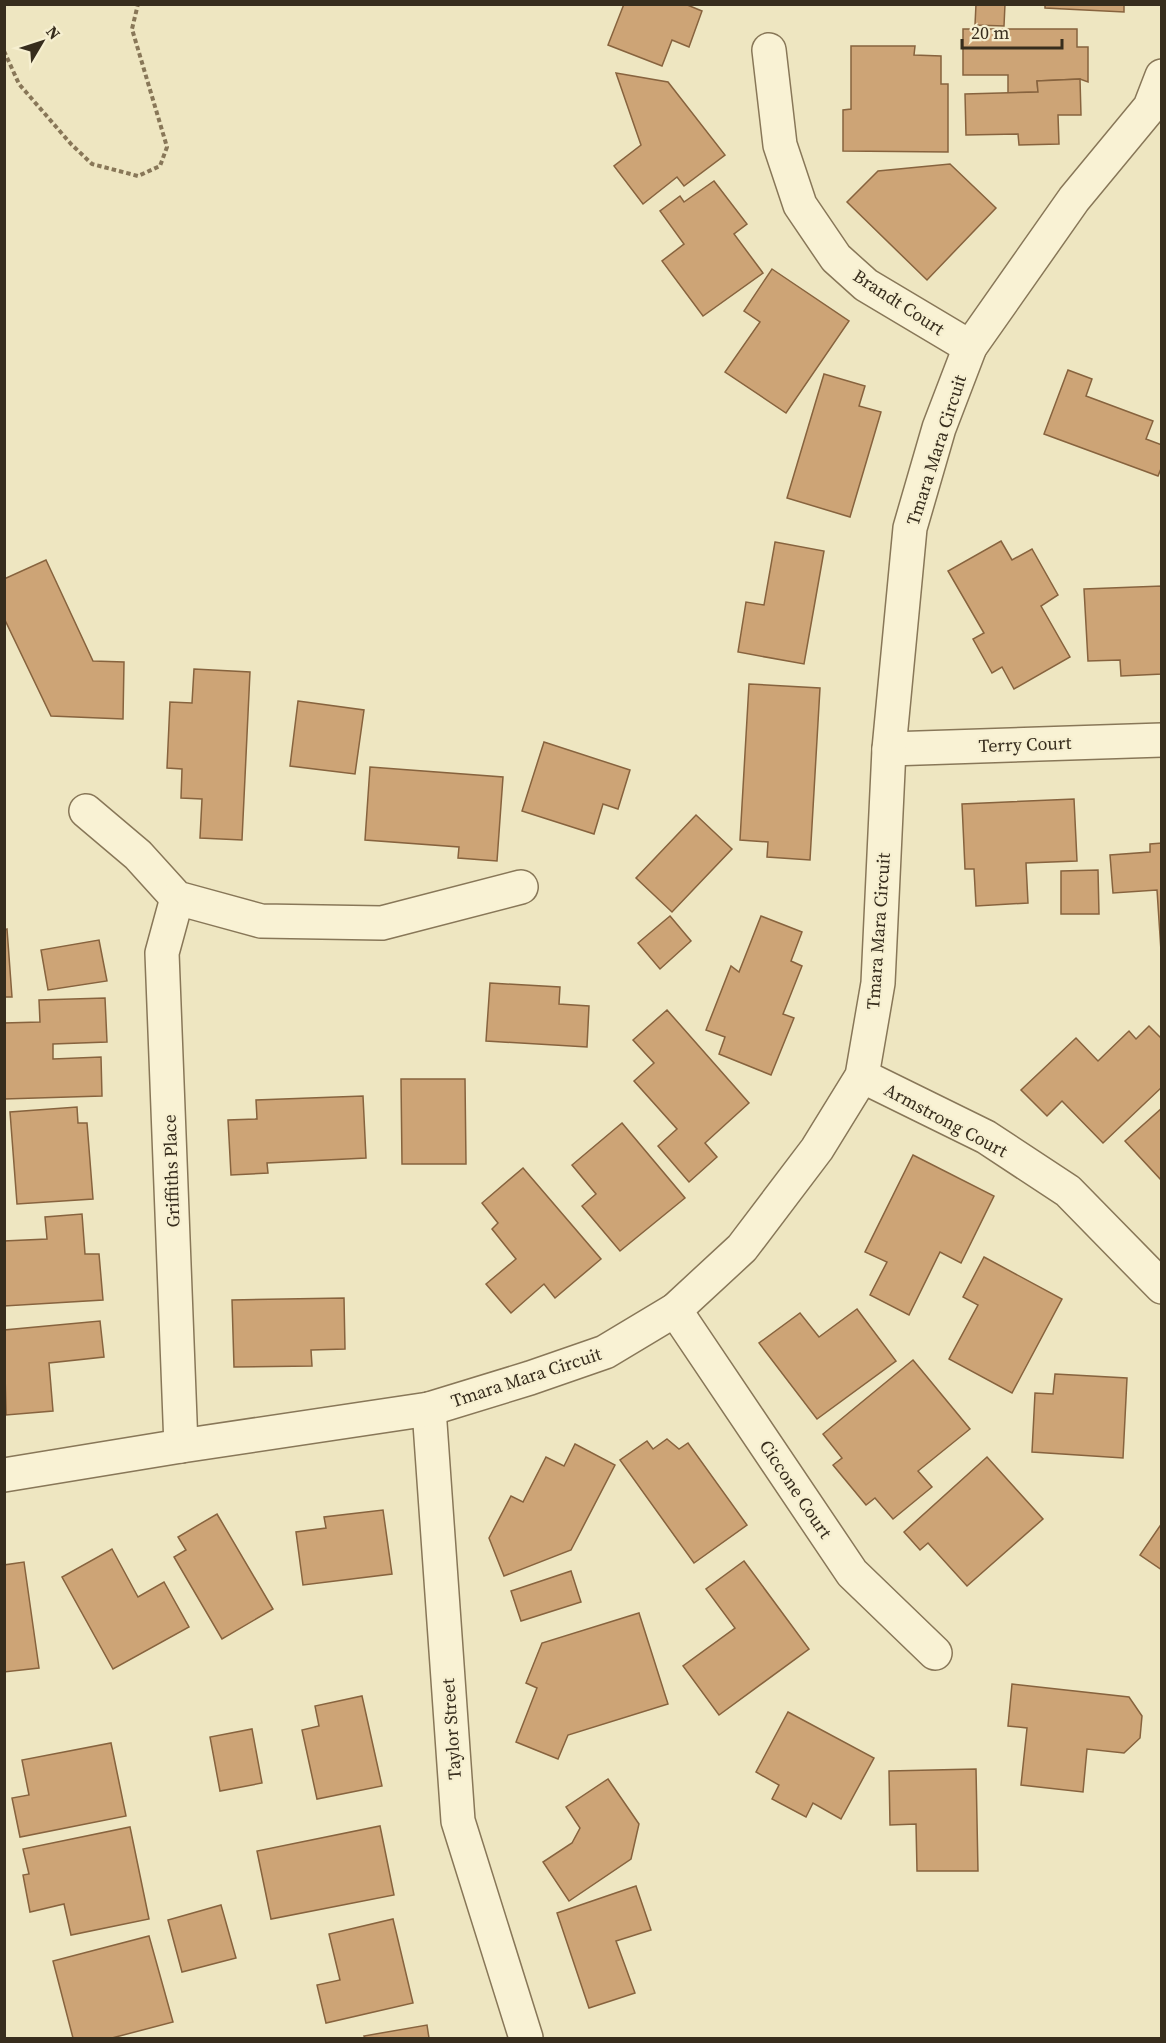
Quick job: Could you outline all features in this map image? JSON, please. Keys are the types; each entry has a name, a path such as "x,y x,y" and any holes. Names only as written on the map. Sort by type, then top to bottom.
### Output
{"street":[{"name":"Brandt Court","path":"769,50 780,145 801,205 836,258 866,285 970,347"},
{"name":"Tmara Mara Circuit","path":"4,1475 429,1409 530,1378 605,1352 675,1310 742,1248 817,1149 862,1076 878,983 889,748 910,528 939,428 970,347 1074,199 1150,106 1161,76"},
{"name":"Terry Court","path":"889,748 1161,740"},
{"path":"86,811 138,855 177,898 261,921 382,923 521,887"},
{"name":"Griffiths Place","path":"177,898 162,953 182,1446"},
{"name":"Armstrong Court","path":"862,1076 986,1137 1068,1191 1161,1287"},
{"name":"Ciccone Court","path":"675,1310 852,1573 934,1653"},
{"name":"Taylor Street","path":"429,1409 458,1821 526,2038"}],"path":[{"path":"4,51 19,84 71,144 92,164 138,176 160,166 167,147 132,29 138,4"}],"building":[{"path":"624,4 685,4 702,11 689,47 672,40 662,66 608,45"},
{"path":"976,4 1005,4 1004,26 975,25"},
{"path":"1045,4 1124,4 1124,12 1045,8"},
{"path":"963,29 1077,29 1077,47 1088,47 1088,82 1080,79 1037,81 1038,92 1008,93 1008,75 963,75"},
{"path":"851,46 915,46 914,55 941,56 941,84 948,84 948,152 843,151 843,110 851,109"},
{"path":"616,73 668,82 725,155 684,186 677,177 643,204 614,166 641,145"},
{"path":"1080,79 1081,115 1058,115 1059,144 1019,145 1018,134 966,135 965,94 1038,92 1037,81"},
{"path":"950,164 996,208 927,280 847,202 878,171"},
{"path":"714,181 747,224 734,234 763,273 703,316 662,261 684,244 660,211 680,196 684,202"},
{"path":"772,269 849,321 786,413 725,372 760,322 744,311"},
{"path":"1068,370 1092,379 1086,396 1153,421 1146,439 1162,445 1162,466 1158,476 1044,434"},
{"path":"824,374 865,386 859,406 881,412 850,517 787,498"},
{"path":"1001,541 1012,560 1032,549 1058,595 1041,606 1070,657 1014,689 1002,667 992,673 973,639 984,633 948,571"},
{"path":"775,542 824,551 804,664 738,652 746,602 764,605"},
{"path":"46,560 93,661 124,662 123,719 51,716 4,618 4,579"},
{"path":"1162,586 1162,674 1121,676 1120,660 1088,661 1084,589"},
{"path":"194,669 250,672 242,840 200,838 202,799 181,798 182,769 167,768 170,702 192,703"},
{"path":"749,684 820,688 810,860 767,857 768,842 740,840"},
{"path":"298,701 364,710 355,774 290,766"},
{"path":"544,742 630,770 618,809 603,804 594,834 522,811"},
{"path":"370,767 503,777 497,861 458,858 459,847 365,840"},
{"path":"1074,799 1077,861 1026,863 1028,903 976,906 974,869 965,869 962,804"},
{"path":"696,815 732,849 672,912 636,878"},
{"path":"1162,843 1161,951 1157,890 1113,893 1110,855 1150,852 1150,844"},
{"path":"1098,870 1099,914 1061,914 1061,871"},
{"path":"670,916 691,941 660,969 638,943"},
{"path":"761,916 802,932 791,961 802,966 783,1014 794,1018 771,1075 719,1054 725,1037 706,1030 731,966 739,972"},
{"path":"7,929 12,997 4,997 4,930"},
{"path":"99,940 107,981 48,990 41,950"},
{"path":"490,983 560,987 559,1004 589,1006 587,1047 486,1041"},
{"path":"105,998 107,1042 53,1044 53,1059 101,1057 102,1096 4,1099 4,1023 40,1022 39,1000"},
{"path":"667,1010 749,1103 705,1143 717,1157 689,1182 658,1146 677,1129 634,1081 654,1063 633,1040"},
{"path":"1149,1026 1162,1039 1162,1087 1103,1143 1062,1101 1047,1116 1021,1090 1076,1038 1098,1061 1129,1031 1136,1039"},
{"path":"401,1079 465,1079 466,1164 402,1164"},
{"path":"363,1096 366,1158 267,1163 268,1173 231,1175 228,1120 257,1119 256,1100"},
{"path":"77,1107 78,1123 87,1123 93,1199 17,1204 10,1112"},
{"path":"1162,1108 1162,1181 1125,1141"},
{"path":"622,1123 685,1198 620,1251 582,1206 596,1194 572,1165"},
{"path":"913,1155 994,1196 961,1263 940,1252 909,1315 870,1295 887,1262 865,1252"},
{"path":"523,1168 601,1259 555,1298 544,1284 511,1313 486,1284 516,1259 492,1229 498,1223 482,1203"},
{"path":"82,1214 85,1254 99,1254 103,1300 4,1306 4,1241 47,1239 45,1217"},
{"path":"984,1257 1062,1299 1012,1393 949,1359 978,1305 963,1297"},
{"path":"344,1298 345,1349 311,1350 312,1366 234,1367 232,1300"},
{"path":"857,1309 896,1361 817,1419 759,1343 800,1313 819,1337"},
{"path":"100,1321 104,1357 49,1363 53,1411 6,1415 4,1330"},
{"path":"913,1360 970,1429 918,1471 932,1487 893,1519 875,1498 866,1505 833,1465 842,1458 823,1434"},
{"path":"1055,1374 1127,1378 1123,1458 1032,1452 1035,1393 1053,1394"},
{"path":"667,1439 679,1449 688,1443 747,1525 694,1563 620,1460 647,1441 653,1449"},
{"path":"575,1444 615,1465 571,1550 504,1576 489,1538 511,1496 523,1502 546,1457 564,1466"},
{"path":"987,1457 1043,1519 967,1586 928,1543 920,1550 904,1532"},
{"path":"383,1510 392,1574 303,1585 296,1532 326,1528 324,1517"},
{"path":"217,1514 273,1609 222,1639 174,1557 186,1550 178,1537"},
{"path":"1162,1523 1162,1570 1140,1555"},
{"path":"112,1549 138,1597 164,1582 189,1627 113,1669 62,1577"},
{"path":"744,1561 809,1649 719,1715 683,1666 735,1628 706,1589"},
{"path":"24,1562 39,1668 4,1672 4,1565"},
{"path":"571,1571 581,1602 521,1621 511,1591"},
{"path":"639,1613 668,1704 568,1735 558,1759 516,1742 537,1688 526,1683 542,1643"},
{"path":"1012,1684 1129,1697 1142,1716 1140,1738 1124,1753 1087,1749 1083,1792 1021,1785 1027,1728 1008,1726"},
{"path":"362,1696 382,1786 317,1799 302,1730 319,1726 315,1706"},
{"path":"788,1712 874,1758 841,1819 813,1803 806,1817 772,1799 779,1785 756,1772"},
{"path":"252,1729 262,1783 220,1791 210,1737"},
{"path":"111,1743 126,1816 20,1837 12,1798 29,1795 22,1760"},
{"path":"976,1769 978,1871 917,1871 916,1824 890,1825 889,1771"},
{"path":"608,1779 639,1824 631,1859 569,1901 543,1862 572,1843 580,1828 566,1807"},
{"path":"380,1826 394,1895 271,1919 257,1851"},
{"path":"130,1827 149,1919 71,1935 64,1904 30,1912 23,1875 29,1874 23,1849"},
{"path":"636,1886 651,1930 616,1941 635,1993 589,2008 557,1913"},
{"path":"221,1905 236,1958 182,1972 168,1920"},
{"path":"393,1919 413,2003 326,2023 317,1985 340,1980 329,1934"},
{"path":"149,1936 173,2022 112,2038 73,2038 53,1961"},
{"path":"427,2025 429,2038 365,2038 364,2036"}]}
